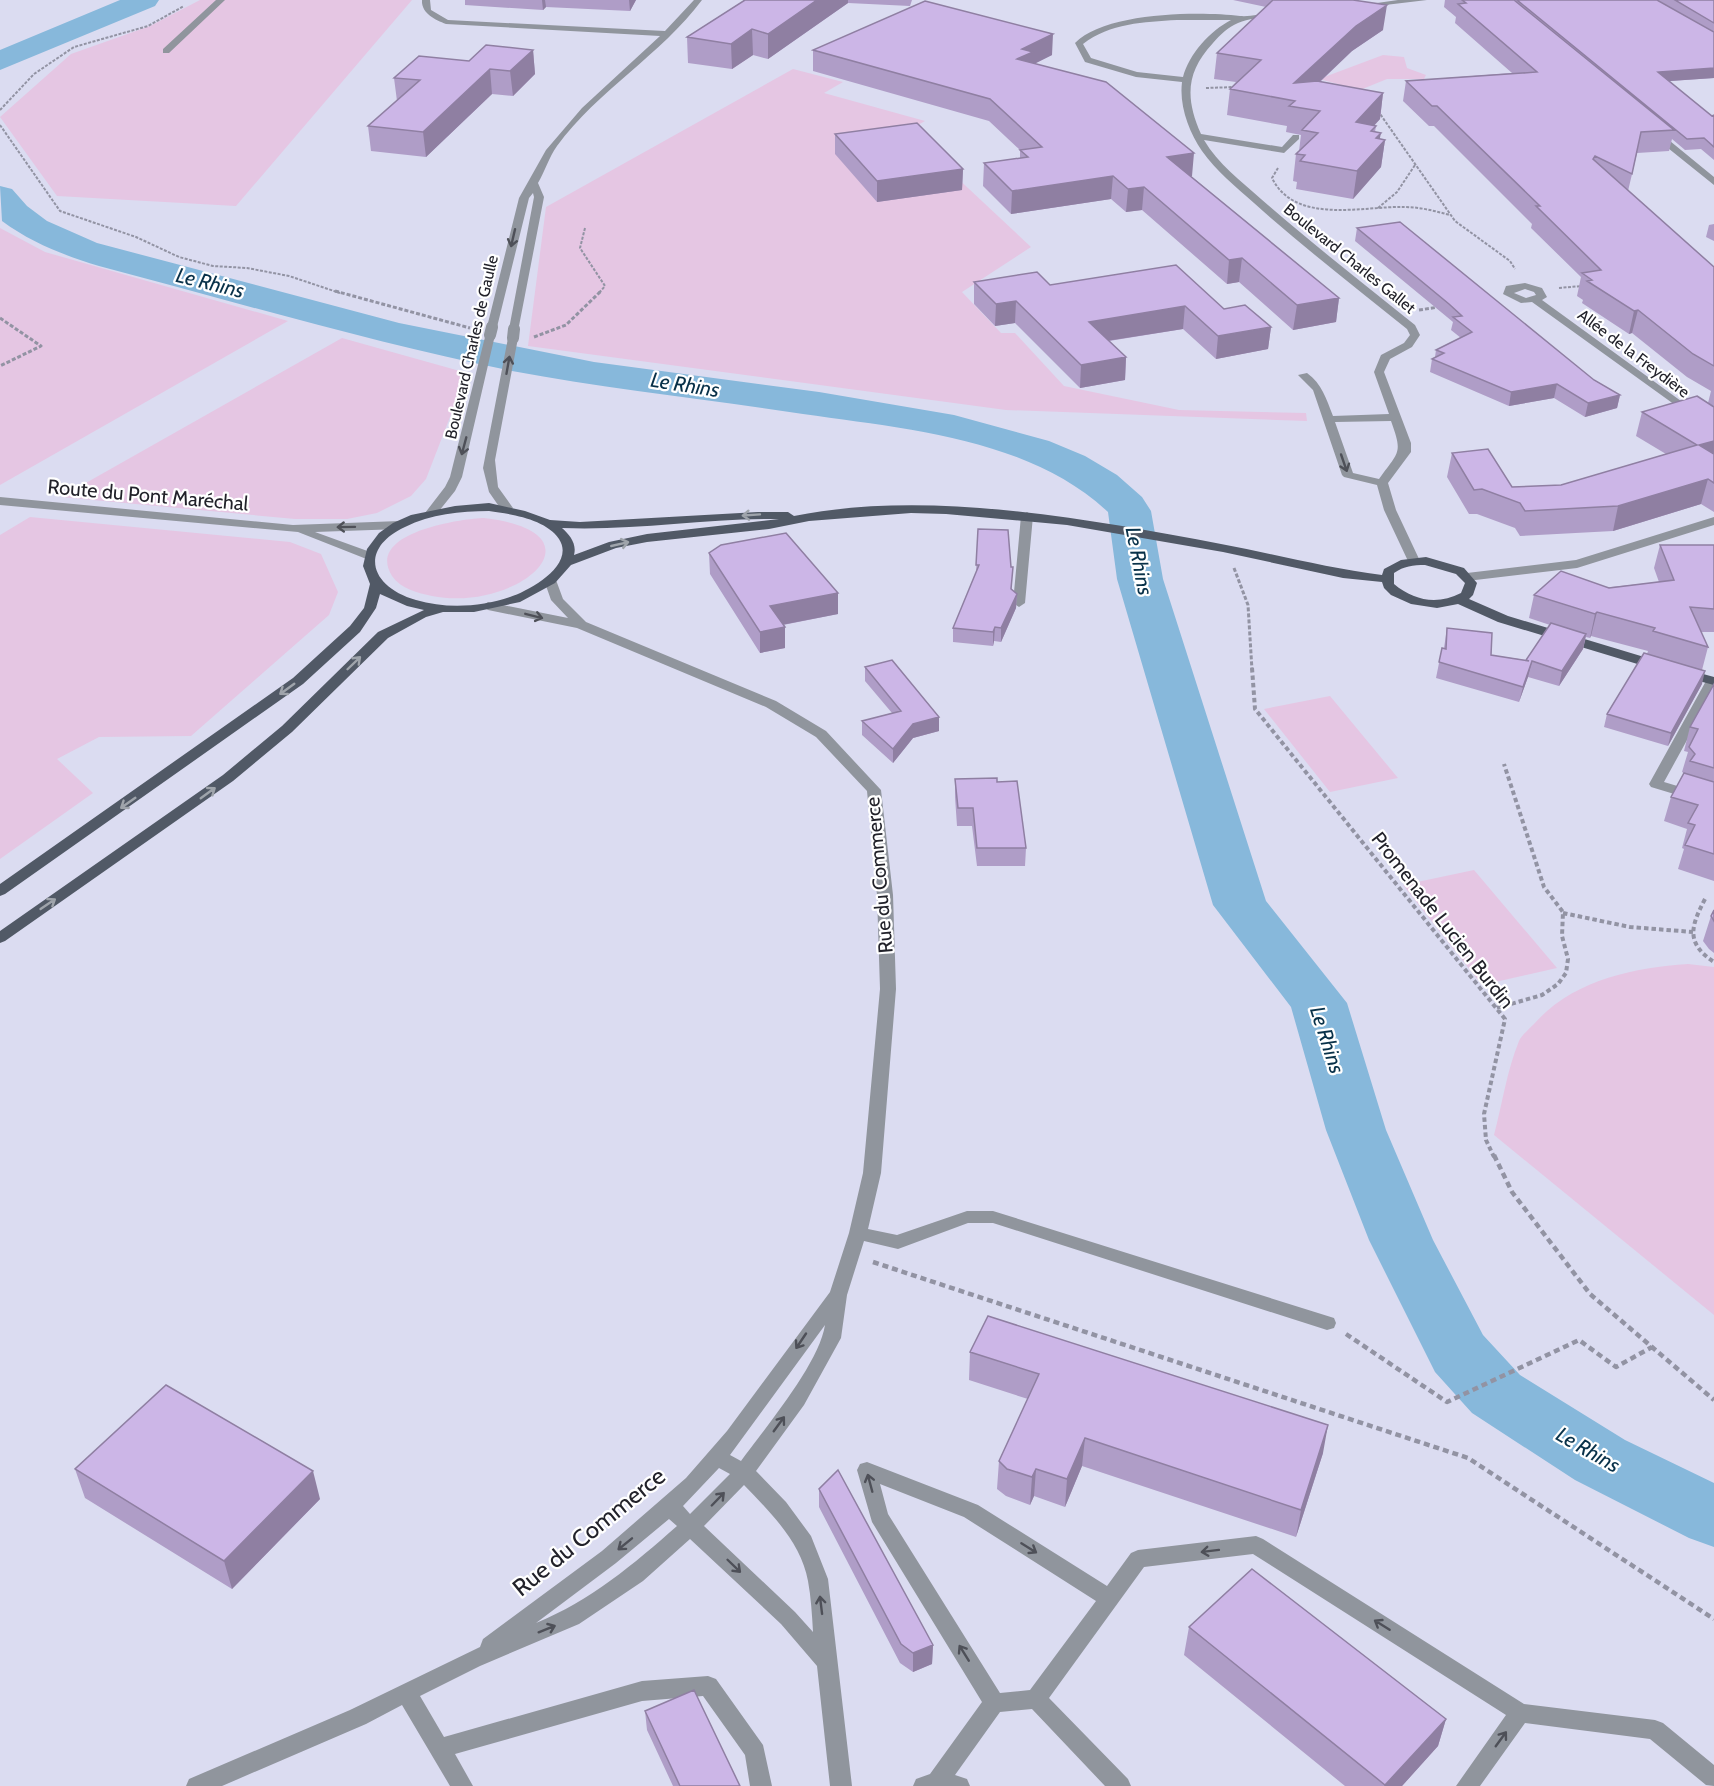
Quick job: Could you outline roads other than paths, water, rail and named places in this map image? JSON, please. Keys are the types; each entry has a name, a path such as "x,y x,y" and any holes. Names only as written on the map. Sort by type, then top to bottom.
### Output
{"main road":[{"path":"470,507 507,508 531,514 550,524 566,542 568,552 565,563 550,580 524,596 488,606 445,608 416,604 392,596 376,583 368,570 369,556 375,544 400,525 431,513 470,507"},
{"path":"565,563 613,545 647,538 769,525 809,517 911,509 1027,516 1066,521 1230,549 1343,574 1387,579"},
{"path":"550,524 628,525 765,514 809,517"},
{"path":"1414,561 1450,566 1467,577 1471,590 1460,600 1438,604 1414,601 1394,591 1387,579 1394,567 1414,561"},
{"path":"0,891 298,681 355,629 370,608 376,583"},
{"path":"1460,600 1503,619 1714,681"},
{"path":"0,938 228,778 286,729 383,635 421,614 445,608"}],"street":[{"path":"166,51 221,0"},
{"path":"426,0 428,11 446,22 668,33"},
{"name":"Boulevard Charles de Gaulle","path":"431,513 442,502 456,477 524,198 535,185 541,166 560,138 668,33 698,0"},
{"path":"1354,6 1423,0"},
{"path":"1238,17 1220,29 1195,57 1185,85 1088,60 1079,43 1084,37 1110,25 1284,13"},
{"name":"Boulevard Charles Gallet","path":"1185,85 1185,98 1206,150 1280,222 1411,327 1415,335 1408,345 1385,357 1380,364 1379,372 1405,443 1405,452 1382,483"},
{"path":"1650,129 1714,182"},
{"path":"1199,136 1284,150 1296,137"},
{"name":"Boulevard Charles de Gaulle","path":"507,508 498,499 488,479 489,460 539,197 535,185"},
{"name":"Allée de la Freydière","path":"1520,286 1508,290 1508,294 1520,300 1537,295 1714,430"},
{"path":"1303,375 1318,390 1348,475 1382,483 1390,510 1414,561"},
{"path":"1329,419 1396,417"},
{"name":"Route du Pont Maréchal","path":"0,501 293,529 400,525"},
{"path":"1019,603 1027,516"},
{"path":"1467,577 1577,564 1714,521"},
{"name":"Route du Pont Maréchal","path":"293,529 369,556"},
{"name":"Rue du Commerce","path":"550,580 557,600 580,625"},
{"name":"Rue du Commerce","path":"197,1786 358,1718 473,1659 572,1618 636,1575 692,1526 744,1472 797,1400 832,1338 838,1295 858,1233 872,1173 888,988 885,895 874,790 821,734 771,704 580,625 488,606"},
{"path":"1714,681 1656,784 1714,802"},
{"path":"858,1233 898,1242 968,1217 993,1217 1327,1323"},
{"name":"Rue du Commerce","path":"473,1659 608,1557 669,1506 717,1457 768,1390 806,1333 838,1295"},
{"path":"717,1457 744,1472 779,1508 804,1542 818,1579 842,1786"},
{"path":"994,1703 879,1515 867,1470 972,1511 1110,1599"},
{"path":"669,1506 788,1618 828,1663"},
{"path":"994,1703 1036,1699 1138,1559 1256,1545 1520,1713 1654,1730 1714,1778"},
{"path":"440,1748 642,1691 708,1686 755,1752 761,1786"},
{"path":"406,1693 462,1786"},
{"path":"1036,1699 1120,1786"},
{"path":"940,1785 994,1703"},
{"path":"1467,1786 1520,1713"}],"waterway":[{"name":"Le Rhins","path":"0,61 145,0"},
{"name":"Le Rhins","path":"0,196 14,214 34,228 84,250 389,332 471,351 594,374 819,404 954,428 1034,450 1071,465 1102,484 1130,511 1140,579 1240,905 1318,1003 1356,1130 1401,1240 1459,1353 1496,1394 1600,1460 1714,1517"}]}
